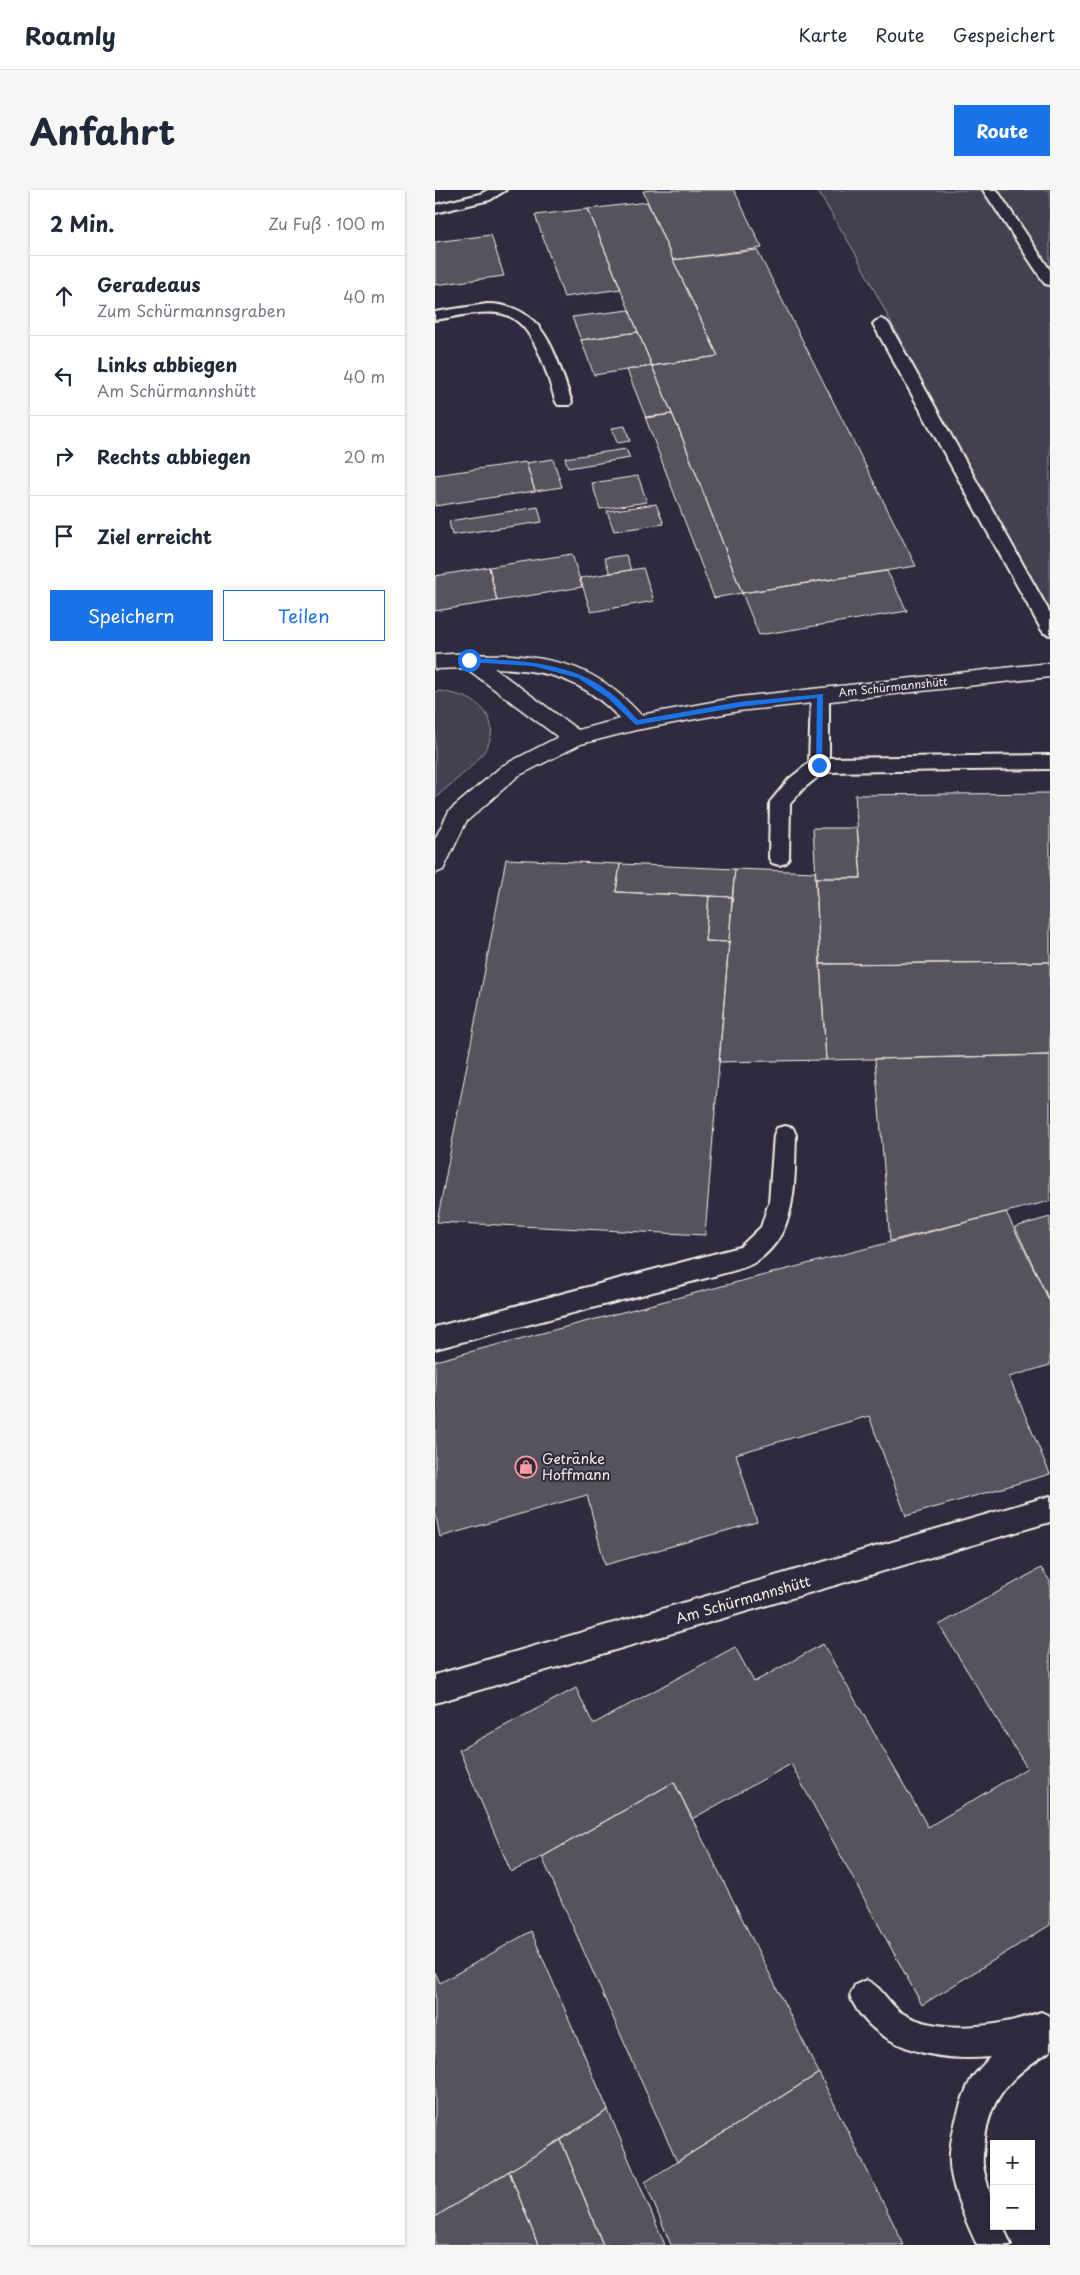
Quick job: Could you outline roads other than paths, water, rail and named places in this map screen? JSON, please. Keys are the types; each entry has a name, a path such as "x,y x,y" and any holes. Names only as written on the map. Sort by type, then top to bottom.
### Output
{"street":[{"path":"435,662 469,660 533,664 580,677 611,696 636,723"},
{"path":"469,660 574,738"},
{"name":"Am Schürmannshütt","path":"435,864 457,817 510,772 574,738 636,723 739,704 1050,670"}],"lane":[{"path":"435,209 485,197 499,190"},
{"path":"991,190 1050,281"},
{"path":"435,316 488,309 504,309 518,313 532,324 538,335 563,402"},
{"path":"881,324 1050,629"},
{"path":"819,765 820,695"},
{"path":"779,858 780,802 796,784 819,765 1050,762"},
{"path":"435,1338 714,1266 748,1255 771,1233 781,1202 785,1135"},
{"name":"Am Schürmannshütt","path":"435,1689 1050,1509"},
{"path":"866,1996 880,2015 895,2026 916,2035 951,2041 997,2041 1050,2026"},
{"path":"994,2245 979,2212 967,2164 971,2123 983,2090 1010,2058 1050,2032"}],"place":[{"name":"Getränke Hoffmann","path":"526,1467"}]}
